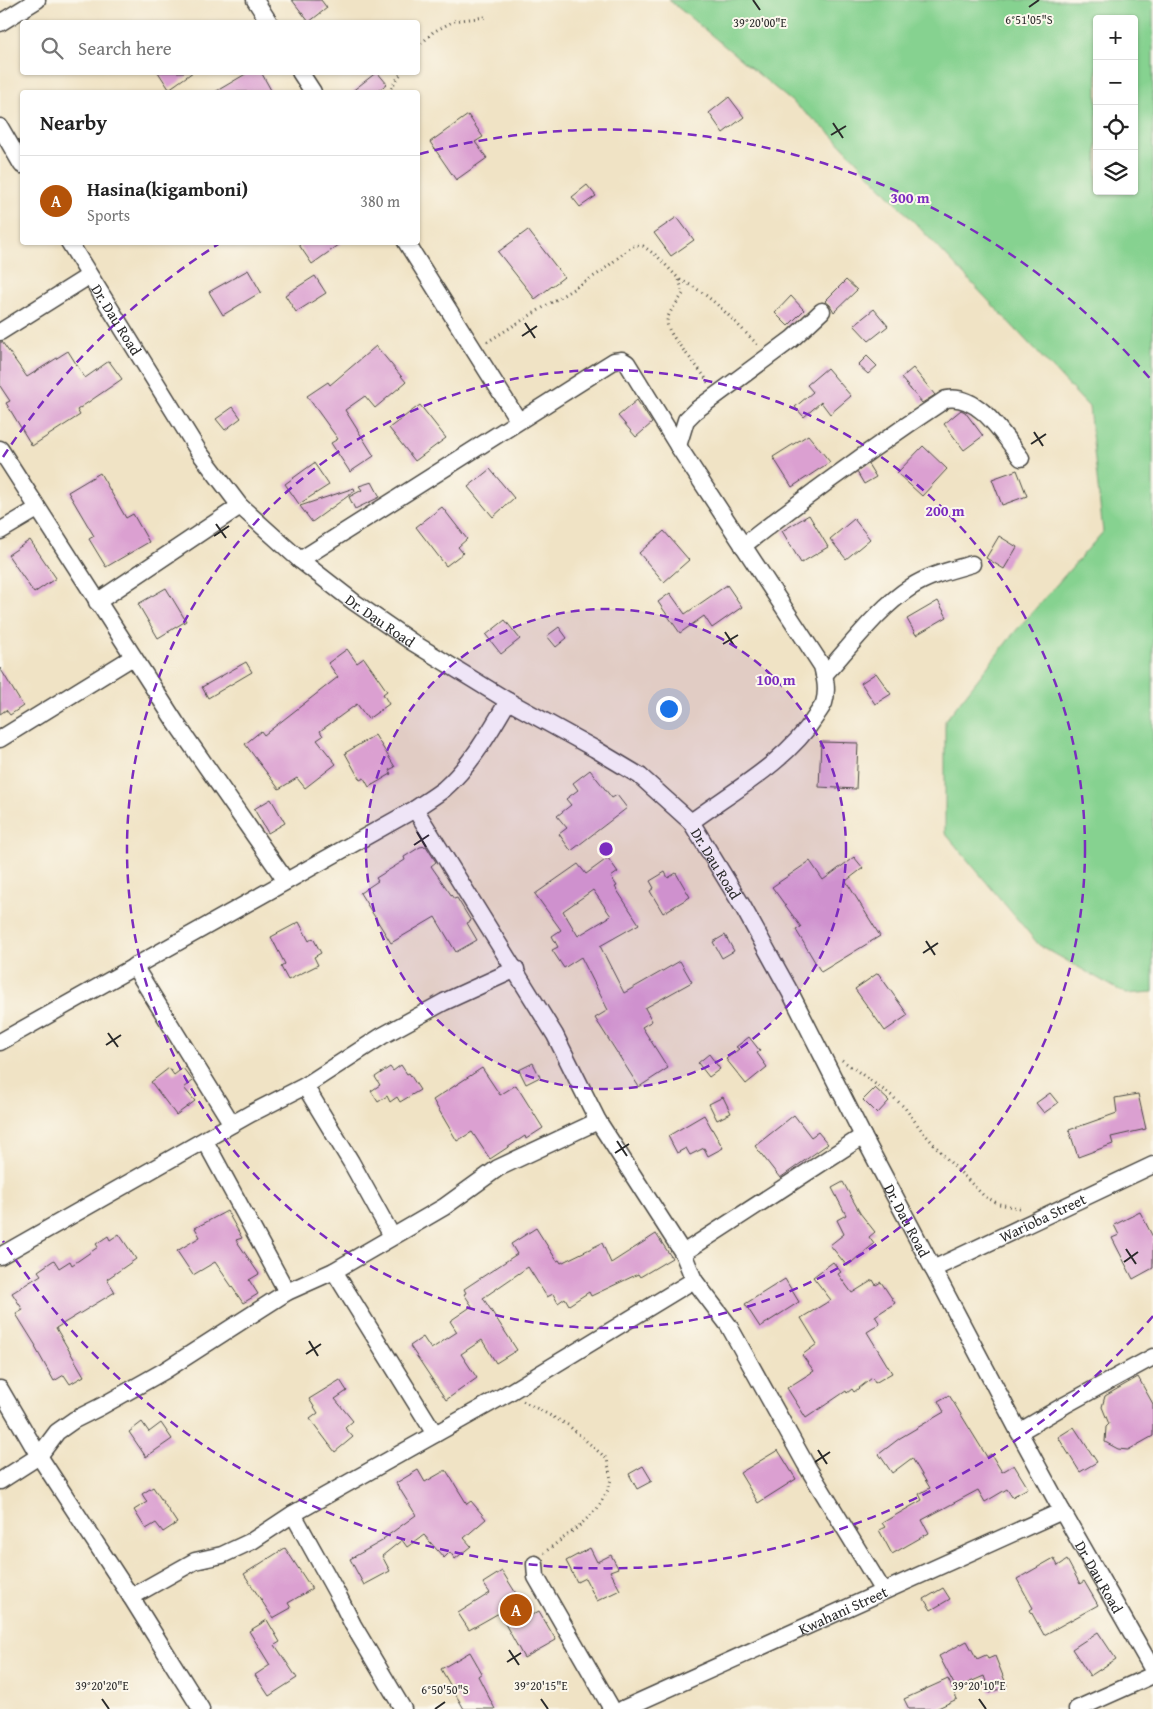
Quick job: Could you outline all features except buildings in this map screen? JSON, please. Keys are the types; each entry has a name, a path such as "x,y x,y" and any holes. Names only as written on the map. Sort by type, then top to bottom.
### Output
{"street":[{"path":"0,23 37,0"},
{"path":"255,0 268,20"},
{"path":"302,75 312,90"},
{"path":"1,130 20,162"},
{"name":"Dr. Dau Road","path":"71,245 199,452 240,506 300,560 354,602 387,625 508,701 640,776 691,822 743,907 790,992 863,1136 1019,1432 1153,1670"},
{"path":"408,245 518,420"},
{"path":"0,332 89,276"},
{"path":"678,446 686,420 695,411 792,339 822,311"},
{"path":"300,560 518,420 614,361 622,360 627,363 678,446 822,666 826,682 824,704 794,746 691,822"},
{"path":"743,546 840,472 946,399 962,399 977,406 994,423 1021,458"},
{"path":"0,450 132,657 286,881"},
{"path":"97,602 240,506"},
{"path":"0,531 37,509"},
{"path":"824,675 874,619 911,587 933,576 972,564"},
{"path":"0,739 132,657"},
{"path":"0,1042 415,809 443,789 462,770 486,737 508,701"},
{"path":"415,809 516,969 555,1035 598,1121 683,1253 694,1280 729,1326 805,1463 883,1591"},
{"path":"134,966 232,1124"},
{"path":"0,1256 232,1124 305,1086 382,1036 444,1002 516,969"},
{"path":"305,1086 351,1162 392,1236"},
{"path":"0,1482 39,1456 57,1432 74,1420 164,1371 287,1292 334,1271 444,1207 498,1168 598,1121"},
{"path":"683,1253 863,1136"},
{"path":"205,1141 287,1292"},
{"name":"Warioba Street","path":"933,1269 1153,1165"},
{"path":"334,1271 435,1434"},
{"path":"131,1597 195,1561 222,1555 252,1541 293,1514 510,1392 694,1280"},
{"path":"1019,1432 1153,1357"},
{"path":"0,1389 39,1456 201,1709"},
{"name":"Kwahani Street","path":"623,1709 1062,1511"},
{"path":"293,1514 353,1625 403,1709"},
{"path":"535,1564 536,1577 612,1709"},
{"path":"1077,1709 1153,1675"}],"path":[{"path":"420,44 433,32 454,21 485,17"},
{"path":"389,90 400,75"},
{"path":"474,350 601,272 636,245 643,246 657,256 679,280 692,285 702,292 770,356"},
{"path":"679,280 683,294 667,320 668,327 690,360 706,378 714,396"},
{"path":"841,1059 892,1096 905,1108 922,1131 948,1160 984,1196 999,1204 1045,1216"},
{"path":"510,1392 540,1411 568,1425 582,1436 607,1459 611,1480 608,1490 597,1508 577,1528 550,1548 535,1564"}],"green space":[{"path":"669,0 1153,0 1153,992 1126,994 1039,945 945,833 945,721 1013,634 1103,532 1089,407 831,134"}],"place":[{"name":"Hasina(kigamboni)","path":"516,1610"}]}
